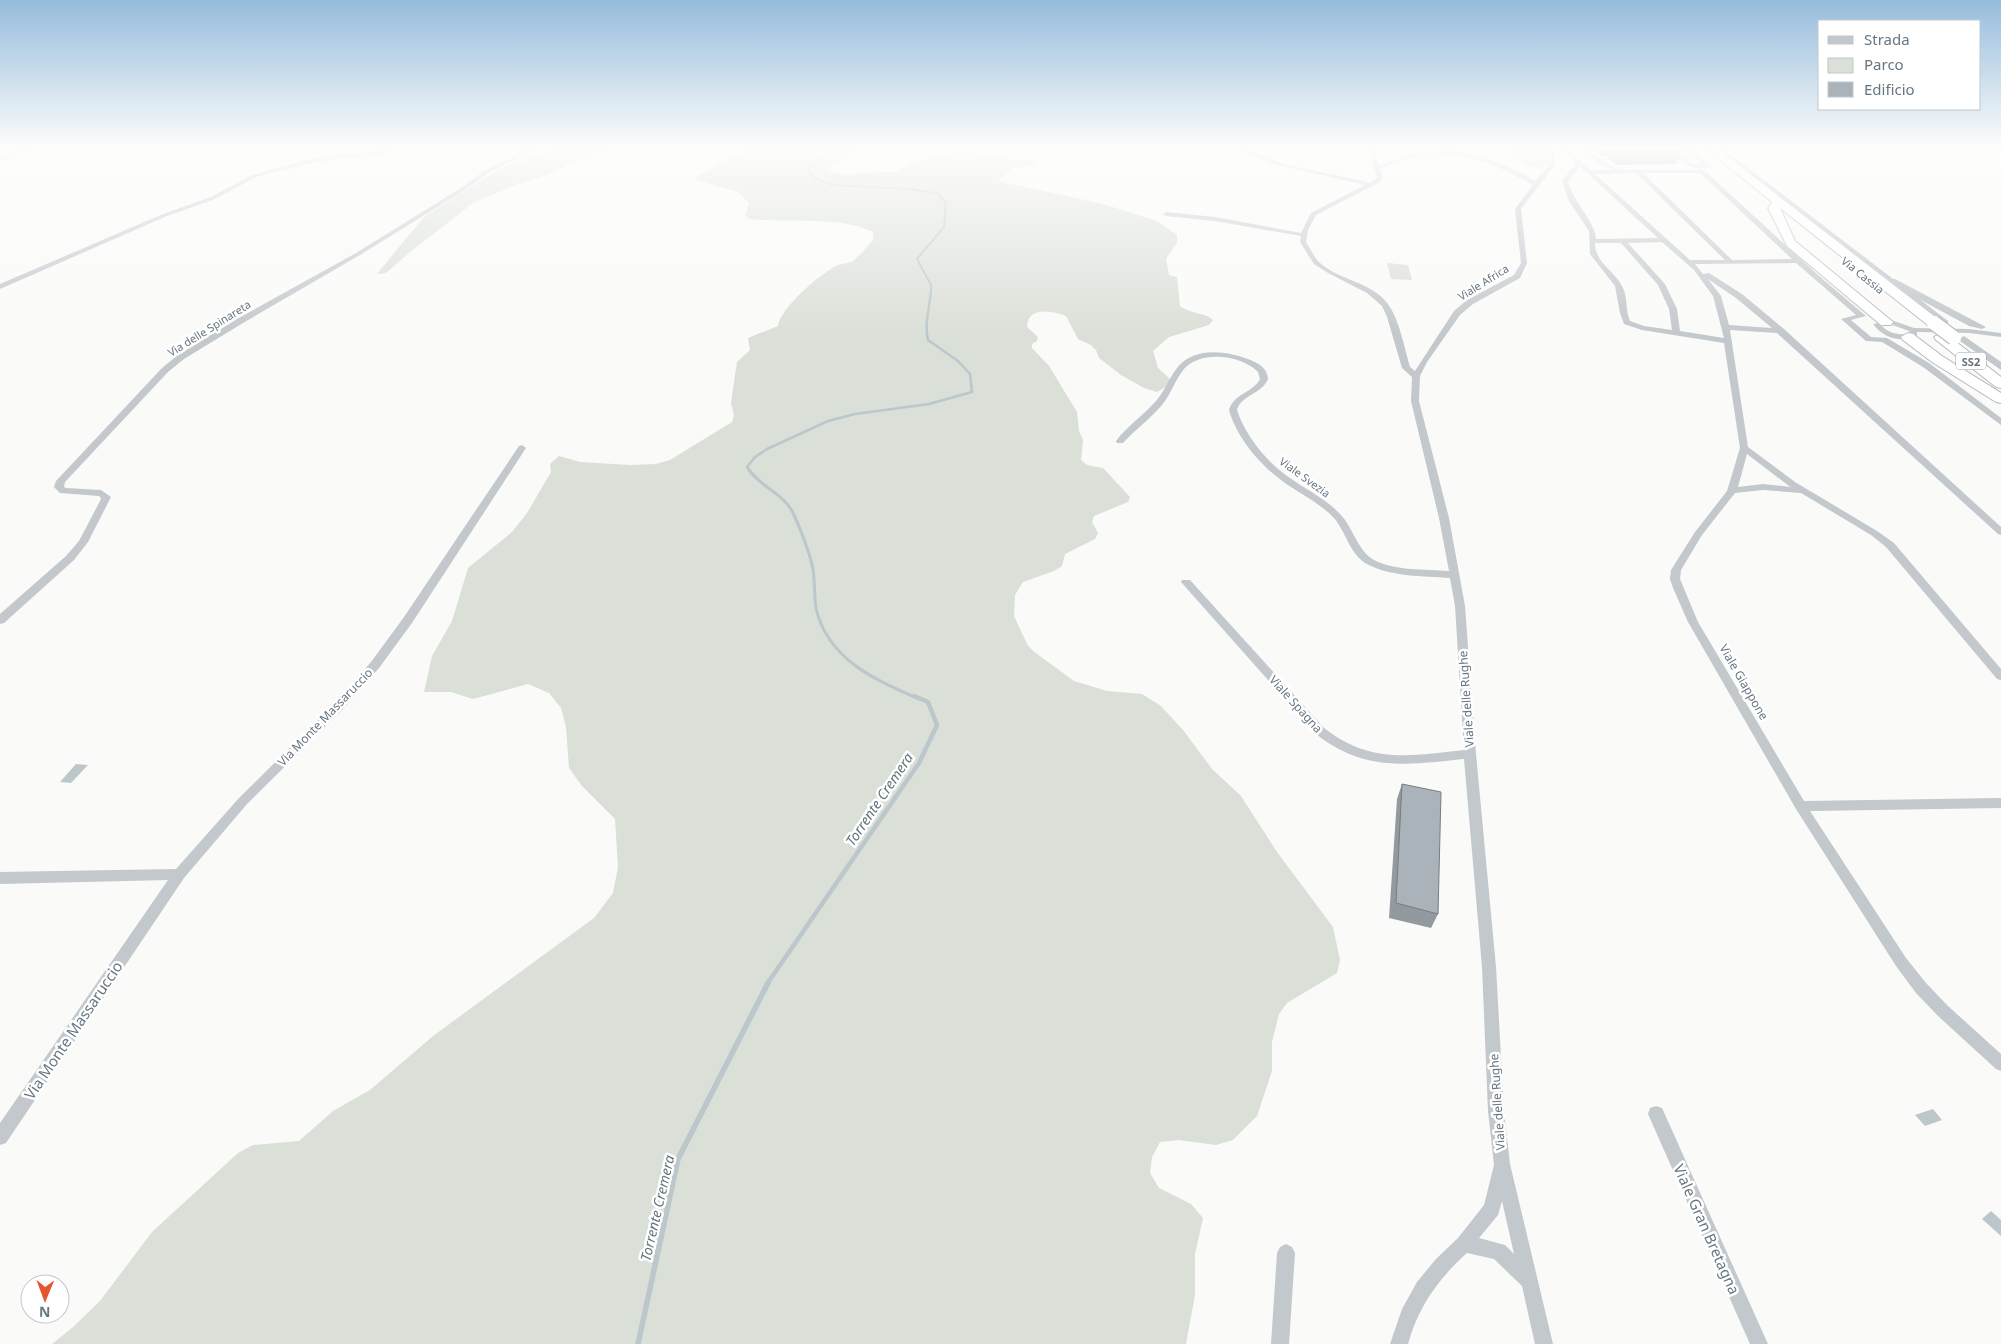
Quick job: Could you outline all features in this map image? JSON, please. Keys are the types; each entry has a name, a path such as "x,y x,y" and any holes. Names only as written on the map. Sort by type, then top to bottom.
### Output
{"highway":[{"path":"1776,211 1782,220 1785,236 1791,243 1883,322"},
{"name":"Via Cassia","path":"1784,211 1924,327 1960,334 2001,375"},
{"name":"Via Cassia","path":"1785,211 1924,327"},
{"path":"1924,327 1937,359 2001,399"},
{"name":"Via Cassia","path":"1960,334 2001,384"}],"street":[{"path":"0,286 177,211"},
{"name":"Via delle Spinareta","path":"0,620 70,558 83,542 105,501 106,497 101,493 63,491 60,487 61,481 170,366 240,321 358,254 428,211"},
{"path":"1320,211 1313,214 1308,221 1303,242 1306,249 1316,262 1330,272 1370,291 1385,305 1391,317 1406,368 1416,376"},
{"name":"Viale Africa","path":"1416,376 1423,362 1457,313 1470,302 1516,276 1522,268 1524,262 1518,211"},
{"path":"1578,211 1592,229 1592,249 1595,257 1621,292 1622,308 1628,323 1642,328 1728,341"},
{"name":"Viale Giappone","path":"1632,211 1692,266 1717,296 1726,327 1744,448 1732,490 1698,534 1676,570 1675,578 1693,622 1800,806 1911,975 1943,1011 2001,1064"},
{"path":"1678,211 1731,262"},
{"path":"1744,211 1798,261 1862,316 1845,319 1869,339 1884,340 1918,360 2001,422"},
{"path":"1752,211 1793,249 1883,322"},
{"path":"1798,211 2001,367"},
{"path":"1166,214 1215,219 1304,235"},
{"path":"1623,240 1661,284 1668,296 1673,309 1676,333"},
{"path":"1592,241 1664,240"},
{"path":"1692,266 1731,262 1798,261"},
{"name":"Viale Giappone","path":"1692,266 1739,296 1781,331 2001,532"},
{"path":"1882,276 1924,327"},
{"path":"2001,334 1960,334 1883,322 1877,324 1878,328 1891,335 2001,416"},
{"path":"1726,327 1781,331"},
{"path":"1891,335 1924,327"},
{"name":"Viale Svezia","path":"1120,440 1163,398 1186,362 1197,357 1209,356 1245,360 1260,368 1263,372 1264,380 1238,400 1233,412 1251,444 1266,462 1282,476 1331,510 1348,531 1361,554 1372,563 1384,567 1454,575"},
{"name":"Viale delle Rughe","path":"1416,376 1415,401 1444,518 1460,606 1470,754 1489,967 1496,1111 1502,1164 1527,1278 1544,1344"},
{"name":"Via Monte Massaruccio","path":"0,1137 179,874 243,801 338,707 375,664 408,620 522,448"},
{"path":"1744,448 1806,492 1874,533 1890,545 2001,676"},
{"path":"1732,490 1772,487 1806,492"},
{"name":"Viale Spagna","path":"1186,582 1320,731 1334,743 1363,756 1388,760 1412,760 1470,754"},
{"path":"1800,806 2001,803"},
{"path":"0,878 179,874"},
{"name":"Viale Gran Bretagna","path":"1656,1114 1759,1344"},
{"path":"1399,1344 1403,1325 1431,1277 1443,1262 1464,1244 1492,1209 1502,1164"},
{"path":"1464,1244 1499,1251 1527,1278"},
{"path":"1280,1344 1286,1254"}],"green space":[{"path":"433,211 463,211 386,273 377,274 423,218"},
{"path":"747,211 1124,211 1157,221 1177,235 1177,243 1166,259 1169,275 1177,277 1180,306 1213,320 1209,325 1169,337 1153,351 1158,368 1170,379 1166,387 1157,392 1144,388 1121,375 1099,358 1096,350 1091,345 1078,339 1066,316 1041,312 1031,316 1028,320 1027,327 1038,337 1037,341 1032,344 1032,348 1049,366 1077,412 1079,431 1083,440 1081,460 1087,465 1103,468 1130,497 1128,502 1094,516 1092,522 1098,533 1095,539 1065,554 1062,566 1054,571 1023,582 1015,595 1014,616 1027,644 1033,651 1074,681 1107,691 1142,694 1161,706 1183,730 1212,769 1241,796 1277,852 1333,927 1340,960 1337,973 1287,1003 1279,1014 1272,1042 1272,1071 1257,1116 1233,1140 1216,1145 1179,1140 1160,1142 1152,1157 1150,1173 1159,1188 1191,1204 1203,1218 1195,1254 1195,1295 1186,1344 52,1344 100,1301 152,1232 238,1153 253,1145 299,1141 333,1111 370,1090 433,1036 594,918 613,893 618,867 615,819 582,786 569,768 566,727 561,708 549,693 528,684 473,699 451,692 424,692 432,656 452,621 468,568 512,532 527,513 551,472 550,464 559,456 580,462 630,465 656,464 670,460 732,422 734,415 731,403 737,362 750,350 748,338 778,326 786,310 802,292 829,270 854,260 873,240 873,232 844,224 751,219 745,216"},
{"path":"1387,263 1408,265 1412,280 1391,279"}],"shaded area":[{"path":"76,764 88,765 71,783 60,782"},
{"path":"1933,1109 1942,1120 1925,1126 1915,1115"},
{"path":"1991,1211 2001,1220 2001,1236 1982,1219"}],"building":[{"path":"1402,784 1441,792 1438,914 1396,903"}],"waterway":[{"name":"Torrente Cremera","path":"931,290 931,285 917,259 944,227 945,211"},
{"name":"Torrente Cremera","path":"750,471 747,467 755,457 767,449 828,421 855,414 929,404 972,392 970,374 958,361 928,340 927,321 931,290"},
{"name":"Torrente Cremera","path":"749,470 760,482 779,496 794,515 812,563 816,608 830,641 841,654 869,675 917,698"},
{"name":"Torrente Cremera","path":"767,984 919,763 937,725 928,702 914,696"},
{"name":"Torrente Cremera","path":"638,1344 678,1159 768,983"}]}
